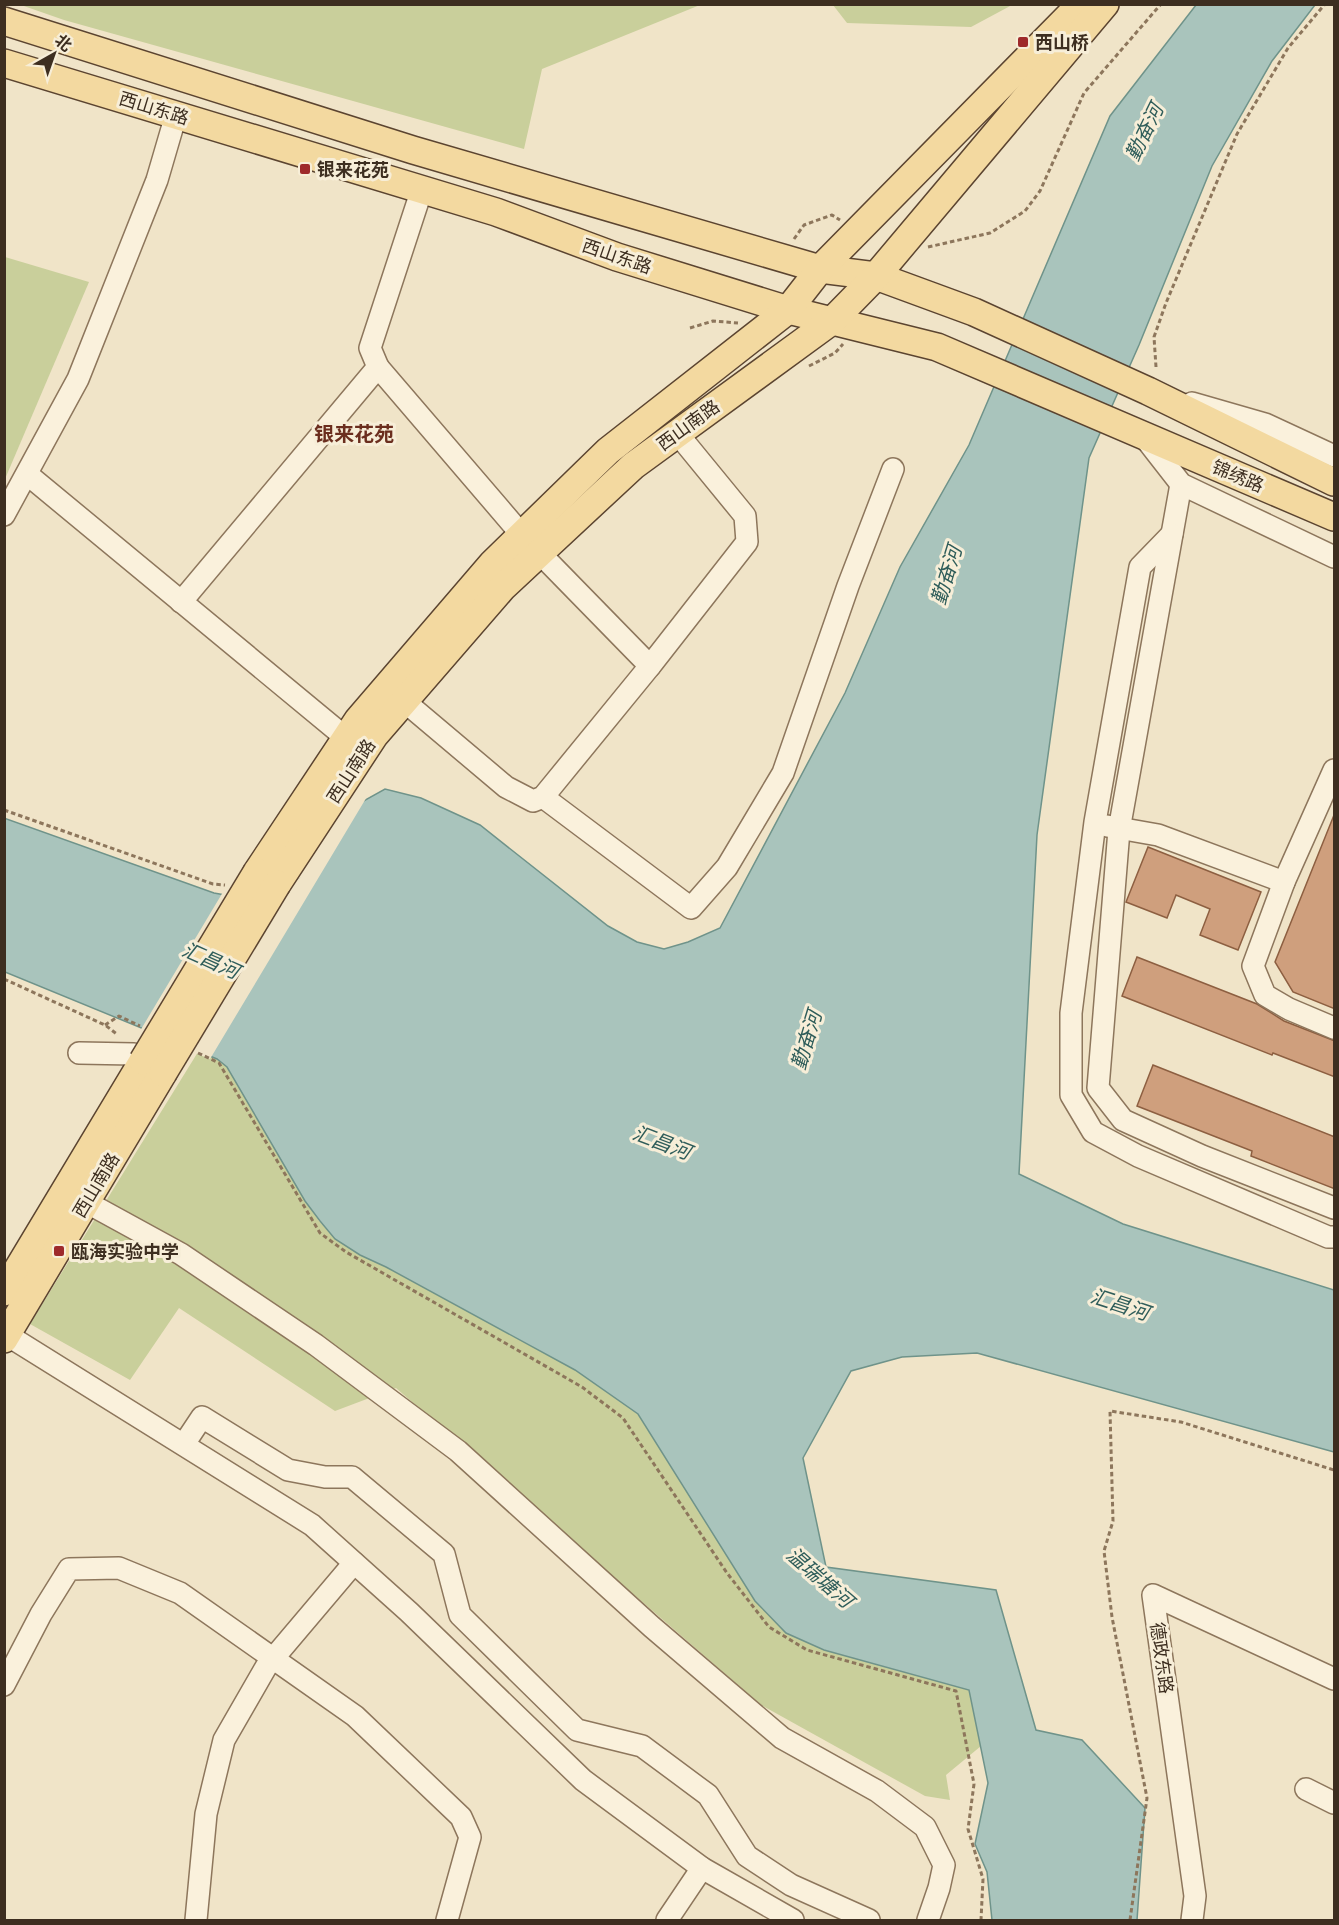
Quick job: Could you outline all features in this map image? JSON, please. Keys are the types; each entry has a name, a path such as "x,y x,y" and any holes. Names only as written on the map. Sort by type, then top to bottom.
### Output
{"main road":[{"path":"820,269 1081,4"},
{"path":"833,320 876,276 1105,4"},
{"path":"4,21 413,150 820,269 876,276"},
{"name":"西山东路","path":"4,63 496,212 617,257 788,310 833,320"},
{"name":"西山南路","path":"354,745 374,736 503,587 531,544 608,451 788,310 820,269"},
{"name":"锦绣路","path":"876,276 1152,379 1335,482"},
{"name":"锦绣路","path":"833,320 937,348 1335,517"},
{"name":"西山南路","path":"4,1292 146,1062 354,745 358,720 492,564 531,544 677,433 833,320"},
{"name":"西山南路","path":"5,1335 86,1202 146,1062"}],"street":[{"path":"4,515 78,378 157,180 176,115"},
{"path":"422,189 370,348 378,367 531,544 650,666"},
{"path":"181,602 378,367"},
{"path":"1152,379 1265,424 1335,456"},
{"path":"404,701 506,787 533,801 543,797 747,542 745,516 677,433"},
{"path":"1141,434 1181,484 1335,557"},
{"path":"543,797 691,908 727,867 783,773 848,586 893,469"},
{"path":"27,474 354,745"},
{"path":"1181,484 1119,830 1098,1088 1123,1120 1202,1156 1335,1208"},
{"path":"1172,534 1140,567 1095,822 1071,1013 1071,1095 1093,1132 1138,1156 1328,1237 1335,1237"},
{"path":"1335,770 1284,882 1253,966 1265,995 1289,1009 1335,1028"},
{"path":"1095,822 1119,830 1158,835 1284,882"},
{"path":"79,1053 146,1062"},
{"path":"86,1202 181,1254 316,1345 458,1451 652,1627 782,1737 877,1791 925,1827 944,1865 928,1920"},
{"path":"5,1335 312,1524 409,1612 583,1780 702,1868 794,1920"},
{"path":"184,1444 202,1417 288,1470 325,1477 352,1477 444,1554 460,1615 576,1730 642,1746 708,1795 747,1856 791,1885 869,1920"},
{"path":"195,1920 206,1815 224,1740 266,1667 354,1563"},
{"path":"4,1685 41,1614 69,1569 119,1568 180,1593 355,1716 461,1817 470,1837 447,1920"},
{"name":"德政东路","path":"1192,1920 1195,1896 1153,1594 1335,1678"},
{"path":"1306,1789 1335,1803"},
{"path":"667,1920 702,1868"}],"path":[{"path":"896,252 935,246 990,233 1025,211 1040,192 1084,93 1161,4"},
{"path":"1152,379 1154,337 1237,134 1288,48 1325,4"},
{"path":"832,215 857,231"},
{"path":"690,328 713,321 737,322"},
{"path":"4,810 213,884 232,886"},
{"path":"4,979 105,1025 122,1037 146,1062"},
{"path":"105,1025 119,1016 149,1030"},
{"path":"189,1048 219,1062 320,1233 346,1252 582,1387 623,1418 727,1573 769,1627 807,1650 956,1691 974,1784 968,1829 983,1879 981,1920"}],"green space":[{"path":"21,5 700,5 542,69 524,149 64,20"},
{"path":"833,5 1012,5 971,27 847,23"},
{"path":"4,257 89,282 5,479"},
{"path":"198,1052 217,1059 227,1067 305,1201 335,1239 360,1255 575,1370 638,1414 755,1601 786,1633 824,1650 969,1690 981,1746 946,1775 950,1800 925,1796 761,1705 396,1388 335,1411 179,1308 130,1380 30,1324"}],"water":[{"path":"1196,5 1315,5 1272,61 1212,166 1139,345 1089,458 1037,835 1019,1174 1123,1224 1334,1290 1334,1452 977,1353 902,1357 851,1371 803,1458 826,1567 996,1590 1036,1730 1082,1740 1145,1808 1137,1920 992,1920 987,1872 975,1844 988,1783 969,1690 824,1650 786,1633 755,1601 638,1414 575,1370 360,1255 335,1239 305,1201 227,1067 217,1059 5,972 4,818 214,893 253,900 309,875 358,804 385,789 421,798 480,825 608,926 637,942 664,949 688,942 720,928 845,693 900,567 969,445 1110,116"}],"pier":[{"path":"368,795 210,1059 140,1031 223,892 252,897 278,893 307,873 327,838 356,802"}],"building":[{"path":"1334,815 1335,1009 1293,992 1275,962"},
{"path":"1148,847 1261,892 1238,950 1200,935 1210,909 1176,895 1167,918 1126,902"},
{"path":"1137,957 1257,1004 1284,1021 1335,1041 1335,1077 1273,1053 1272,1055 1122,996"},
{"path":"1153,1065 1335,1137 1335,1189 1251,1156 1252,1151 1137,1106"}],"place":[{"name":"西山桥","path":"1023,42"},
{"name":"银来花苑","path":"305,169"},
{"name":"瓯海实验中学","path":"59,1251"}],"district":[{"name":"银来花苑","path":"354,433"}],"water label":[{"name":"勤奋河","path":"1144,132"},
{"name":"勤奋河","path":"946,575"},
{"name":"汇昌河","path":"211,960"},
{"name":"勤奋河","path":"806,1040"},
{"name":"汇昌河","path":"662,1142"},
{"name":"汇昌河","path":"1120,1304"},
{"name":"温瑞塘河","path":"820,1577"}]}
